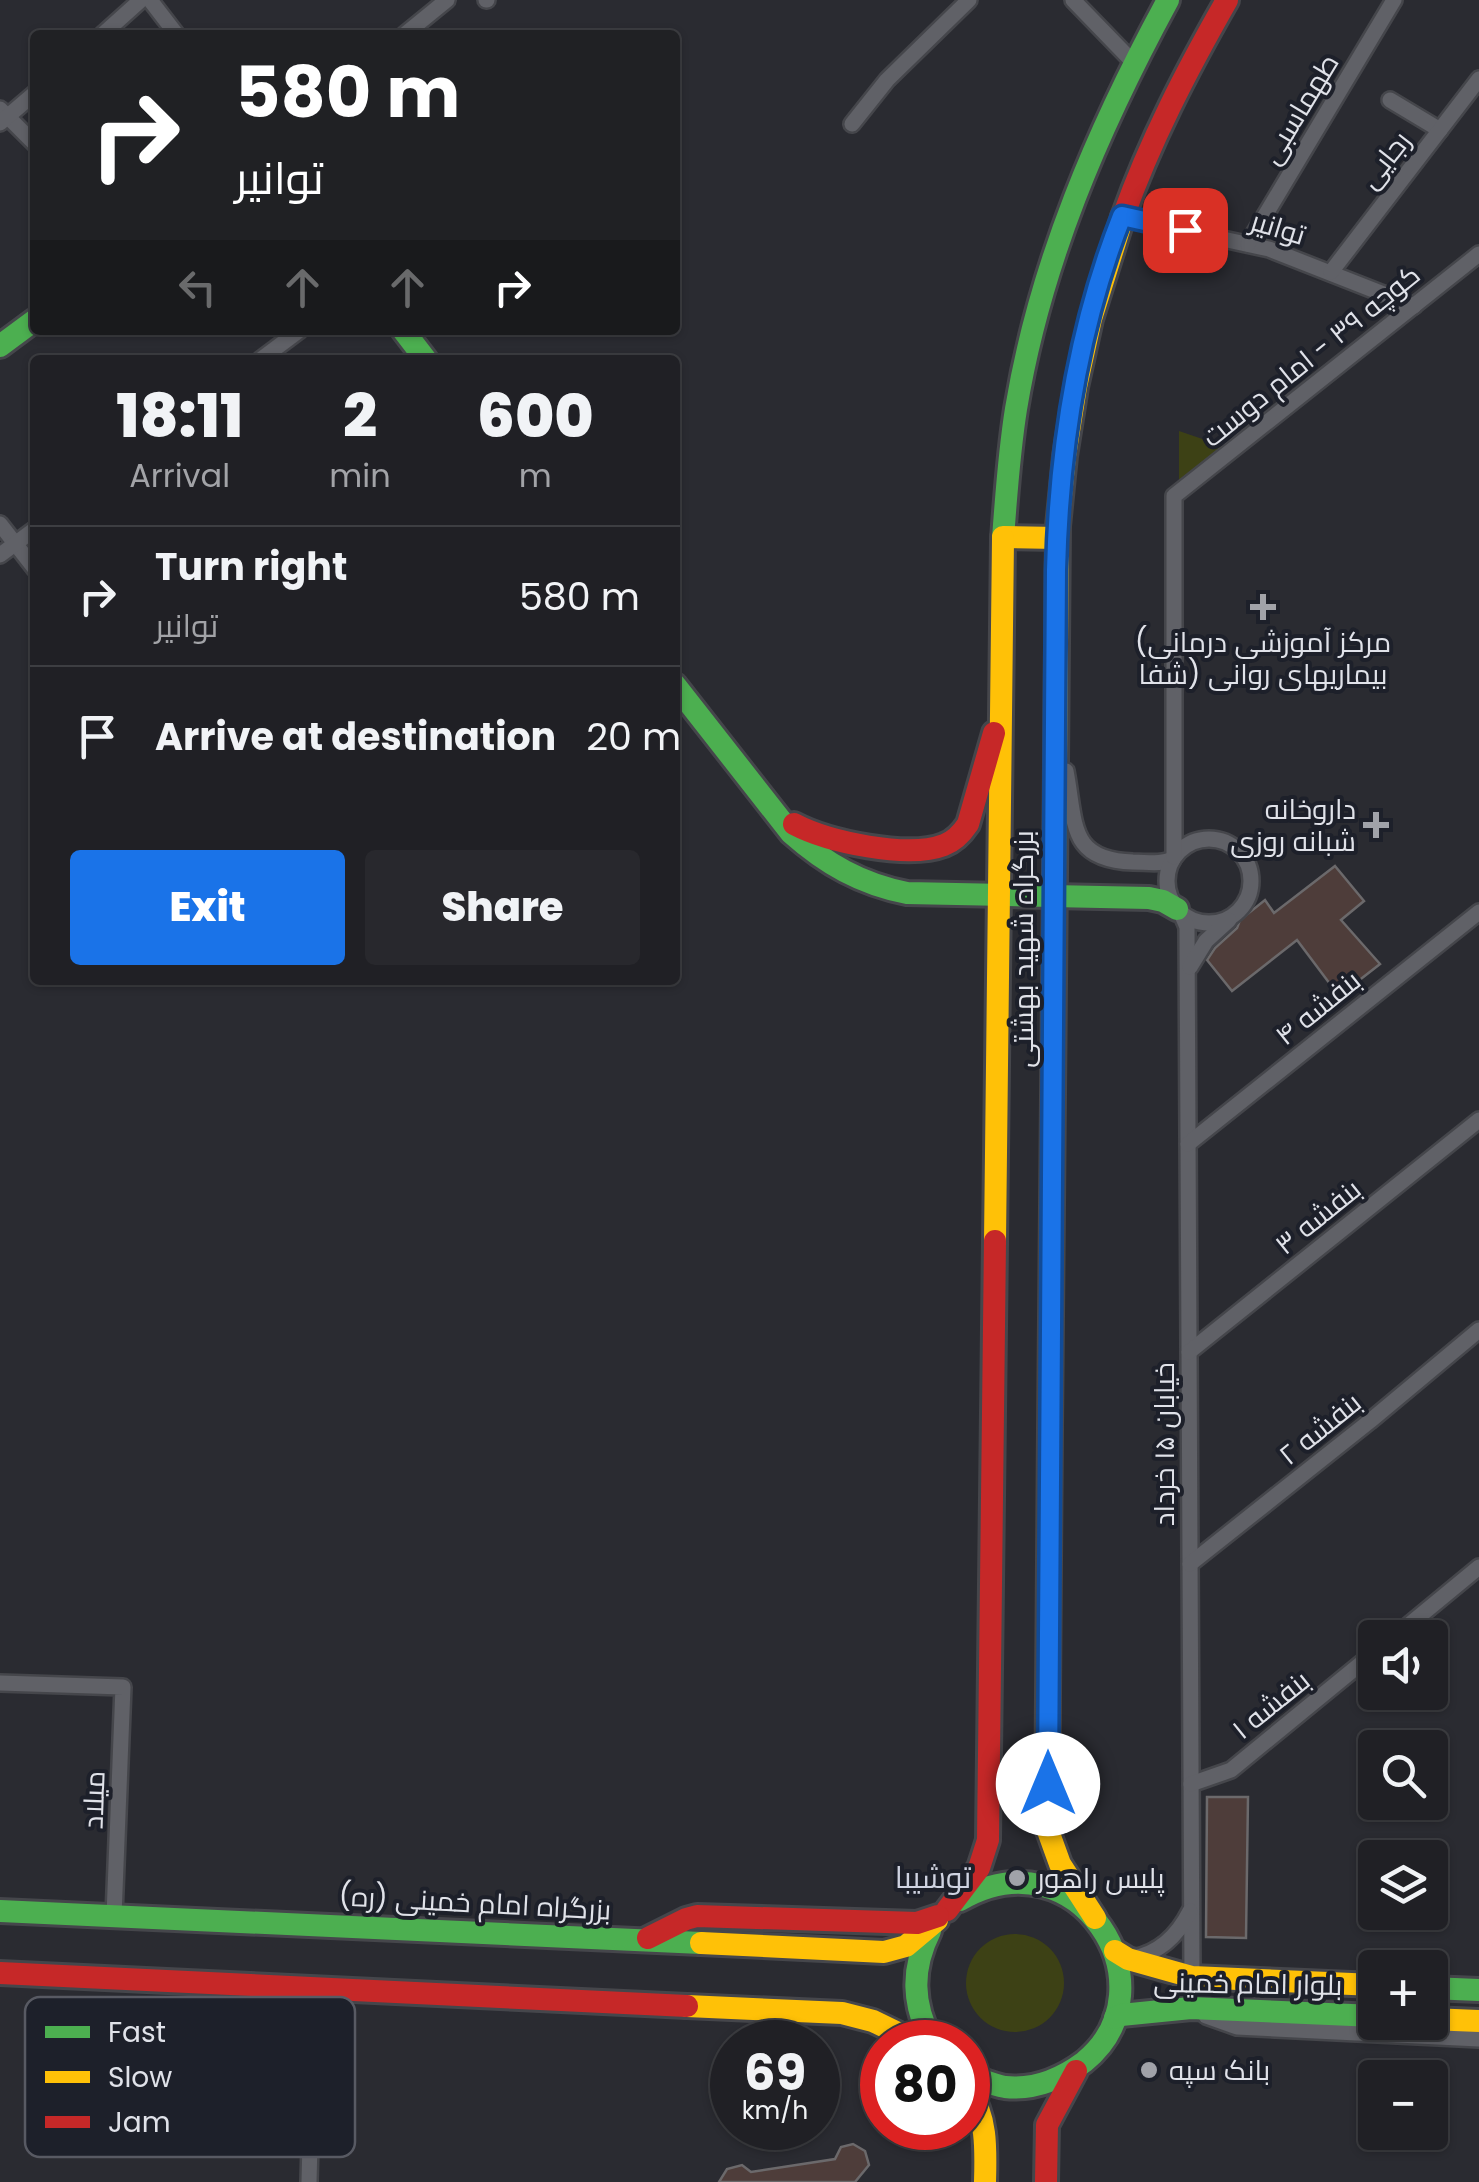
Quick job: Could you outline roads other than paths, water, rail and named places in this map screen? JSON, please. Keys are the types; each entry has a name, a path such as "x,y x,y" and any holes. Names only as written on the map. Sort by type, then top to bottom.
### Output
{"main road":[{"name":"بزرگراه شهید بهشتی","path":"921,2020 914,1984 921,1950 978,1868 988,1840 1000,708 1008,466 1017,405 1044,284 1085,166 1133,62 1168,0"},
{"name":"بزرگراه شهید بهشتی","path":"1121,1955 1054,1854 1047,1828 1058,538 1062,472 1074,393 1094,306 1122,216 1171,98 1226,0"},
{"path":"0,346 30,324"},
{"path":"407,335 422,355"},
{"path":"1003,538 1058,538"},
{"path":"680,692 791,834 814,852 877,887 907,894 1154,899 1179,911"},
{"path":"773,813 820,836 849,843 928,849 949,844 962,833 970,818 1000,708"},
{"path":"943,1914 980,1889 1028,1882 1070,1896 1096,1918"},
{"name":"بزرگراه امام خمینی (ره)","path":"0,1910 643,1941 697,1916 918,1924 943,1914"},
{"path":"990,2084 1026,2088 1055,2081 1079,2067 1102,2044 1118,2016 1121,1955"},
{"name":"بلوار امام خمینی","path":"1121,1955 1192,1977 1358,1985"},
{"path":"0,1973 842,2013 869,2020"},
{"path":"1448,1989 1479,1990"},
{"name":"بلوار امام خمینی","path":"1118,2016 1183,2008 1358,2015"},
{"path":"1448,2019 1479,2021"},
{"path":"1046,2182 1048,2121 1079,2067"},
{"path":"985,2150 986,2182"}],"street":[{"path":"108,30 141,0"},
{"path":"150,0 173,30"},
{"path":"410,30 448,0"},
{"path":"852,124 887,80 969,0"},
{"path":"1072,0 1133,62"},
{"name":"طهماسبی","path":"1248,244 1394,0"},
{"name":"رجایی","path":"1331,272 1479,79"},
{"path":"30,97 3,116 30,140"},
{"path":"1390,100 1440,130"},
{"name":"توانیر","path":"1122,216 1268,249 1414,306"},
{"name":"کوچه ۳۹ - امام دوست","path":"1174,858 1174,496 1479,254"},
{"path":"267,355 293,335"},
{"path":"0,524 30,563"},
{"path":"0,555 30,533"},
{"path":"1055,709 1076,827 1095,854 1110,860 1165,863 1186,845 1202,839 1224,841 1238,849 1247,862 1252,882 1246,902 1206,941 1187,976"},
{"path":"1174,858 1167,883 1171,900 1179,911 1206,923 1236,914"},
{"name":"خیابان ۱۵ خرداد","path":"1179,911 1187,927 1192,1977"},
{"name":"بنفشه ۴","path":"1188,1144 1479,912"},
{"name":"بنفشه ۳","path":"1189,1352 1479,1120"},
{"name":"بنفشه ۲","path":"1190,1564 1479,1330"},
{"path":"1415,1620 1479,1568"},
{"name":"بنفشه ۱","path":"1191,1784 1231,1770 1358,1666"},
{"name":"میلاد","path":"0,1683 123,1687 114,1916"},
{"path":"1121,1955 1154,1951 1168,1942 1179,1932 1192,1908"},
{"path":"314,1988 314,1997"},
{"path":"1183,2008 1237,2027 1479,2039"},
{"path":"309,2182 310,2157"}],"place":[{"name":"(مرکز آموزشی درمانی بیماریهای روانی (شفا","path":"1263,607"},
{"name":"داروخانه شبانه روزی","path":"1376,825"},
{"name":"پلیس راهور","path":"1017,1878"},
{"name":"بانک سپه","path":"1149,2070"}],"district":[{"name":"توشیبا","path":"933,1877"}]}
